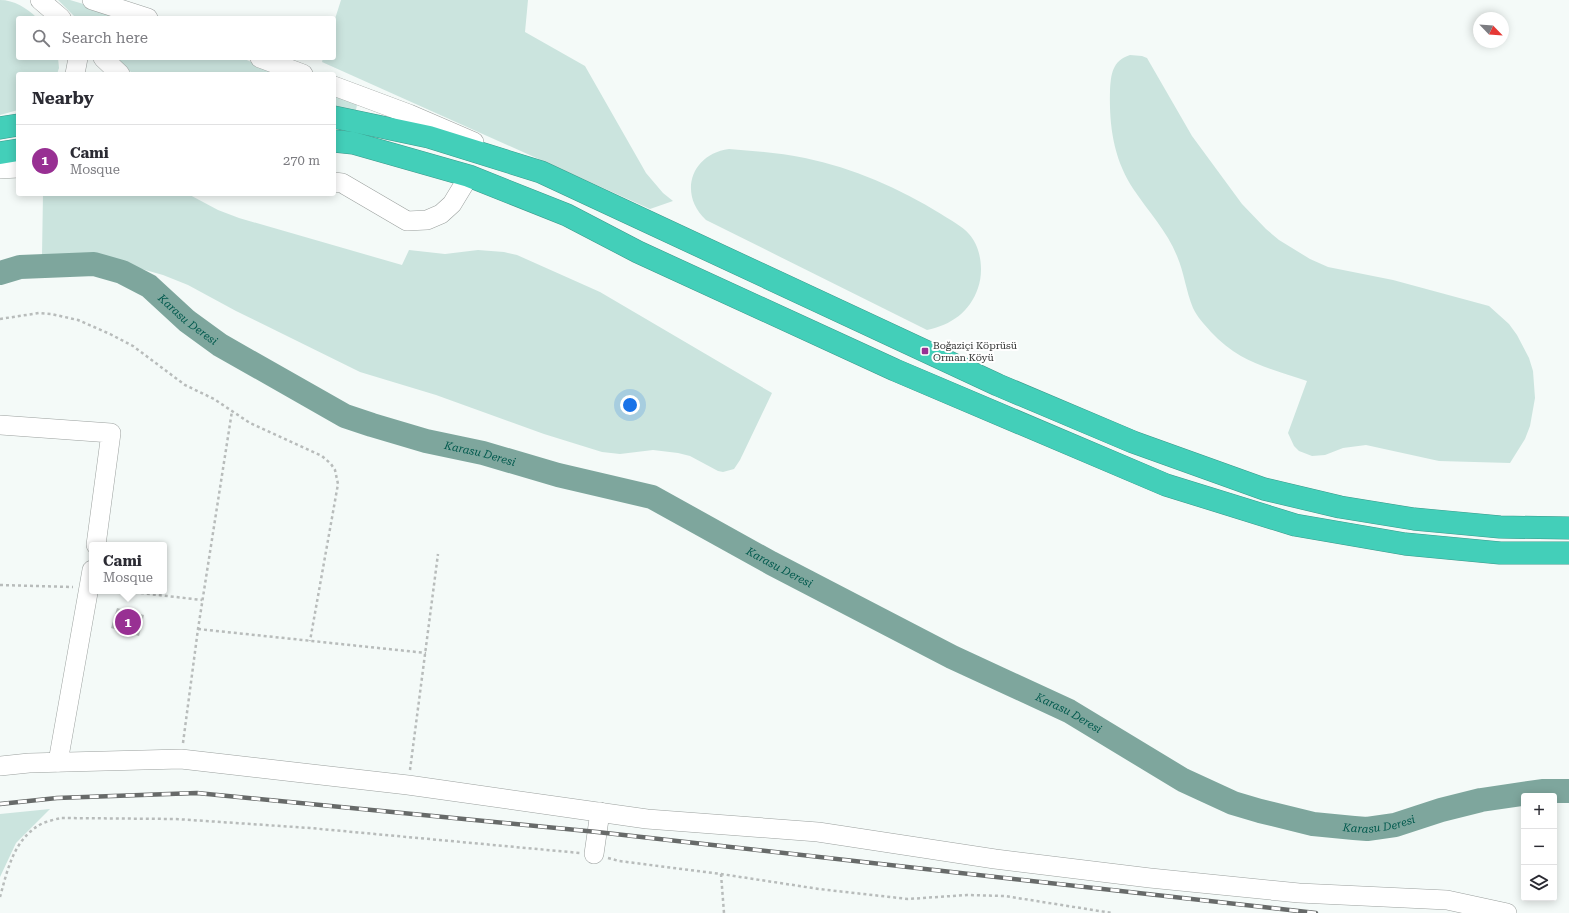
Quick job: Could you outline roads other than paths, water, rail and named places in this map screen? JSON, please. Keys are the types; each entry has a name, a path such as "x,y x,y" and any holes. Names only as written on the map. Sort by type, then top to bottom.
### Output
{"highway":[{"path":"336,117 428,137 541,172 998,385 1133,442 1264,489 1340,507 1414,519 1500,527 1569,528"},
{"path":"0,128 16,125"},
{"path":"336,142 353,143 469,176 567,216 638,252 895,370 1166,485 1295,526 1397,543 1500,553 1569,553"},
{"path":"0,153 16,150"}],"street":[{"path":"40,0 59,16"},
{"path":"92,0 142,16"},
{"path":"74,72 78,60"},
{"path":"105,60 118,72"},
{"path":"265,60 298,72"},
{"path":"336,87 409,114 541,172"},
{"path":"0,169 16,168"},
{"path":"336,182 342,183 406,221 427,220 441,214 452,204 469,176"},
{"path":"0,425 111,433 96,542"},
{"path":"58,762 89,590"},
{"path":"0,766 29,763 181,759 408,785 647,819 818,832 995,859 1150,878 1299,893 1448,900 1507,913"},
{"path":"594,854 600,812"}],"waterway":[{"name":"Karasu Deresi","path":"0,273 20,267 94,264 122,272 149,286 187,321 220,345 345,416 426,441 483,453 558,475 652,497 771,563 952,657 1069,711 1183,780 1233,803 1313,824 1367,829 1395,825 1441,810 1481,800 1542,791 1569,791"}],"railway":[{"path":"0,804 57,798 197,793 597,832 1316,913"}],"place":[{"name":"Boğaziçi Köprüsü Orman Köyü","path":"925,351"},
{"name":"Cami","path":"128,622"}]}
